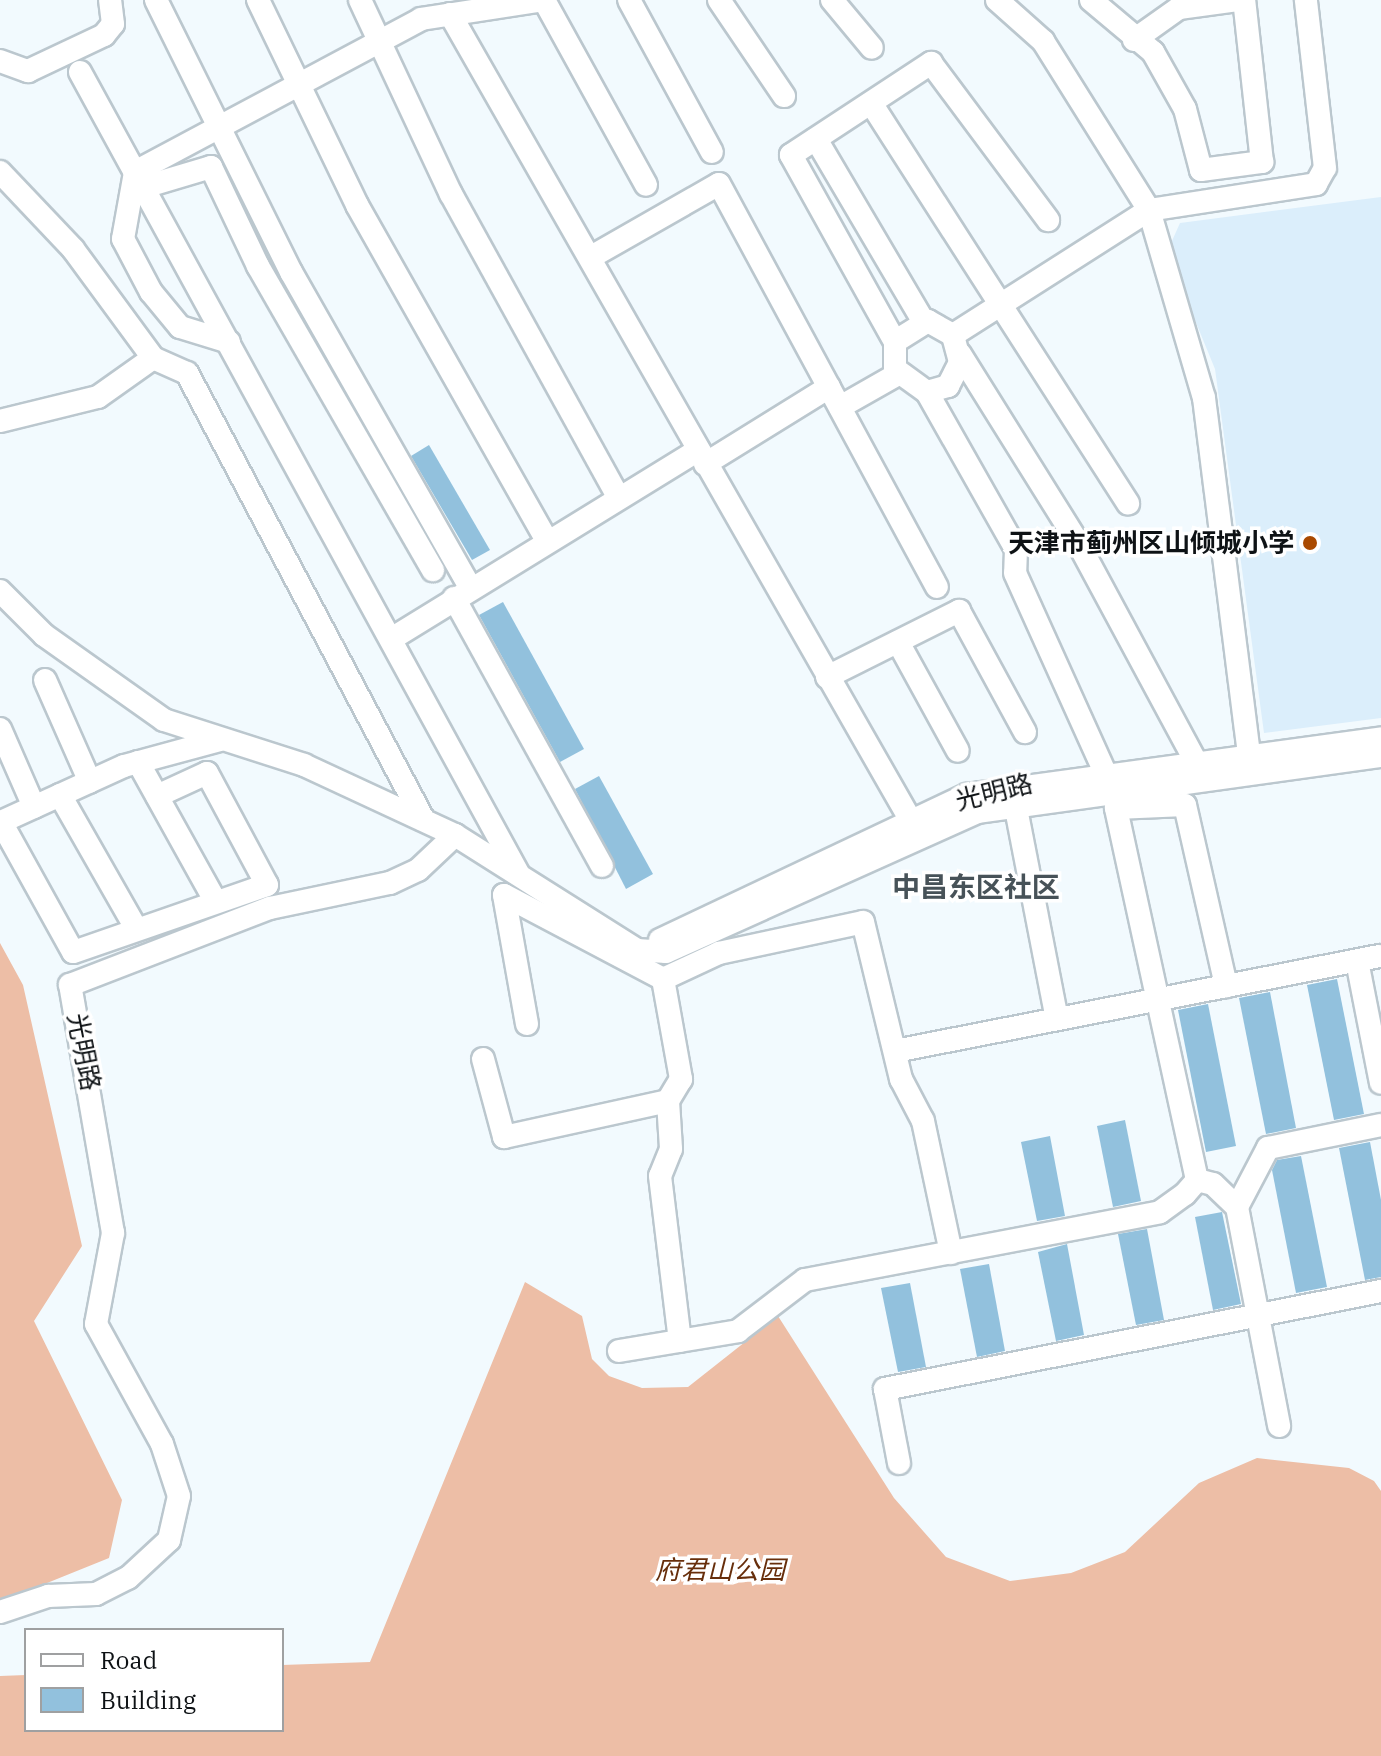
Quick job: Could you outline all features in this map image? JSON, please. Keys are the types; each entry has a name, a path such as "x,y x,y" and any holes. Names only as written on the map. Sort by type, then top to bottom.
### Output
{"street":[{"path":"0,61 28,71 104,35 113,24 110,0"},
{"path":"156,0 223,125 291,272 462,592 602,866"},
{"path":"258,0 303,82 357,205 547,541"},
{"path":"360,0 383,40 451,194 619,498"},
{"path":"229,342 180,327 151,292 123,239 140,179 223,125 383,40 456,9 544,0 646,185"},
{"path":"629,0 712,152"},
{"path":"719,0 784,96"},
{"path":"832,0 872,48"},
{"path":"997,0 1043,41 1149,210 1204,398 1249,755"},
{"path":"1091,0 1134,40 1153,52 1185,109 1201,170 1262,162 1241,0 1178,4 1134,40"},
{"path":"927,392 956,377 956,344 996,307 1149,210 1298,191 1323,178 1306,0"},
{"path":"456,9 702,457 910,819"},
{"path":"898,374 895,342 791,155 931,63 1048,220"},
{"path":"80,72 518,874"},
{"path":"871,103 996,307 1128,504"},
{"path":"816,139 924,322 956,344 1077,541 1196,762"},
{"path":"140,179 211,167 258,266 433,570"},
{"path":"0,172 73,249 153,358 187,373 423,819"},
{"path":"591,257 719,184 937,587"},
{"path":"895,342 924,322"},
{"path":"0,421 98,397 153,358"},
{"path":"898,374 927,392 1016,549 1015,573 1105,772"},
{"path":"840,407 898,374"},
{"path":"391,639 462,592 619,498 702,457 829,387"},
{"path":"0,591 44,635 164,720 304,765 423,819 455,835 637,950"},
{"path":"827,677 959,611 967,615 1025,732"},
{"path":"898,642 958,751"},
{"path":"45,680 90,782"},
{"path":"0,729 34,807"},
{"name":"光明路","path":"637,950 910,819 1105,772 1381,738"},
{"path":"157,796 207,773 266,876 267,885 73,952 1,833 1,822 138,762 220,740"},
{"name":"光明路","path":"637,950 666,952 711,935 918,833 1013,794 1381,756"},
{"path":"138,762 216,902"},
{"path":"1013,794 1057,1019"},
{"path":"60,795 136,928"},
{"path":"1197,1180 1116,808 1185,805 1226,986"},
{"name":"光明路","path":"0,1612 48,1596 96,1594 128,1578 169,1540 179,1496 162,1444 96,1324 113,1233 70,985 270,908 390,883 418,870 455,835"},
{"path":"527,1024 504,895 663,979"},
{"path":"663,979 719,953 863,922 895,1051 923,1121 951,1253"},
{"path":"895,1051 1381,956"},
{"path":"1357,961 1381,1083"},
{"path":"663,979 681,1079 668,1101 671,1149 660,1176 680,1341"},
{"path":"483,1059 504,1137 668,1101"},
{"path":"1237,1207 1268,1148 1381,1125"},
{"path":"1197,1180 1213,1184 1237,1207 1279,1426"},
{"path":"619,1351 738,1331 805,1280 1160,1212 1197,1180"},
{"path":"899,1463 885,1389 1381,1291"}],"shaded area":[{"name":"天津市蓟州区山倾城小学","path":"1381,197 1381,718 1264,733 1215,369 1167,252 1180,223"}],"green space":[{"path":"0,943 23,985 82,1246 34,1321 122,1500 109,1558 0,1602"},
{"name":"府君山公园","path":"525,1282 582,1316 592,1359 609,1376 642,1388 688,1387 778,1316 894,1498 946,1557 1010,1581 1071,1573 1125,1552 1199,1483 1257,1458 1349,1468 1374,1481 1381,1491 1381,1756 0,1756 0,1676 24,1675 24,1732 284,1732 284,1665 370,1662"}],"building":[{"path":"429,445 490,550 472,560 411,456"},
{"path":"503,602 584,749 560,762 479,615"},
{"path":"599,776 653,874 626,889 575,789"},
{"path":"1337,979 1364,1114 1334,1120 1307,985"},
{"path":"1270,992 1296,1128 1266,1134 1239,998"},
{"path":"1208,1004 1236,1146 1206,1152 1178,1010"},
{"path":"1125,1120 1141,1201 1113,1207 1097,1126"},
{"path":"1050,1136 1065,1216 1037,1221 1021,1142"},
{"path":"1370,1142 1381,1200 1381,1277 1365,1280 1339,1148"},
{"path":"1301,1156 1327,1287 1296,1293 1272,1170 1277,1160"},
{"path":"1222,1212 1241,1304 1213,1310 1195,1217"},
{"path":"1147,1229 1164,1320 1136,1325 1118,1234"},
{"path":"1067,1244 1084,1335 1056,1341 1038,1252"},
{"path":"989,1264 1005,1351 977,1357 960,1269"},
{"path":"910,1283 926,1367 898,1372 881,1288"}],"place":[{"name":"天津市蓟州区山倾城小学","path":"1310,543"}],"district":[{"name":"中昌东区社区","path":"976,887"}]}
